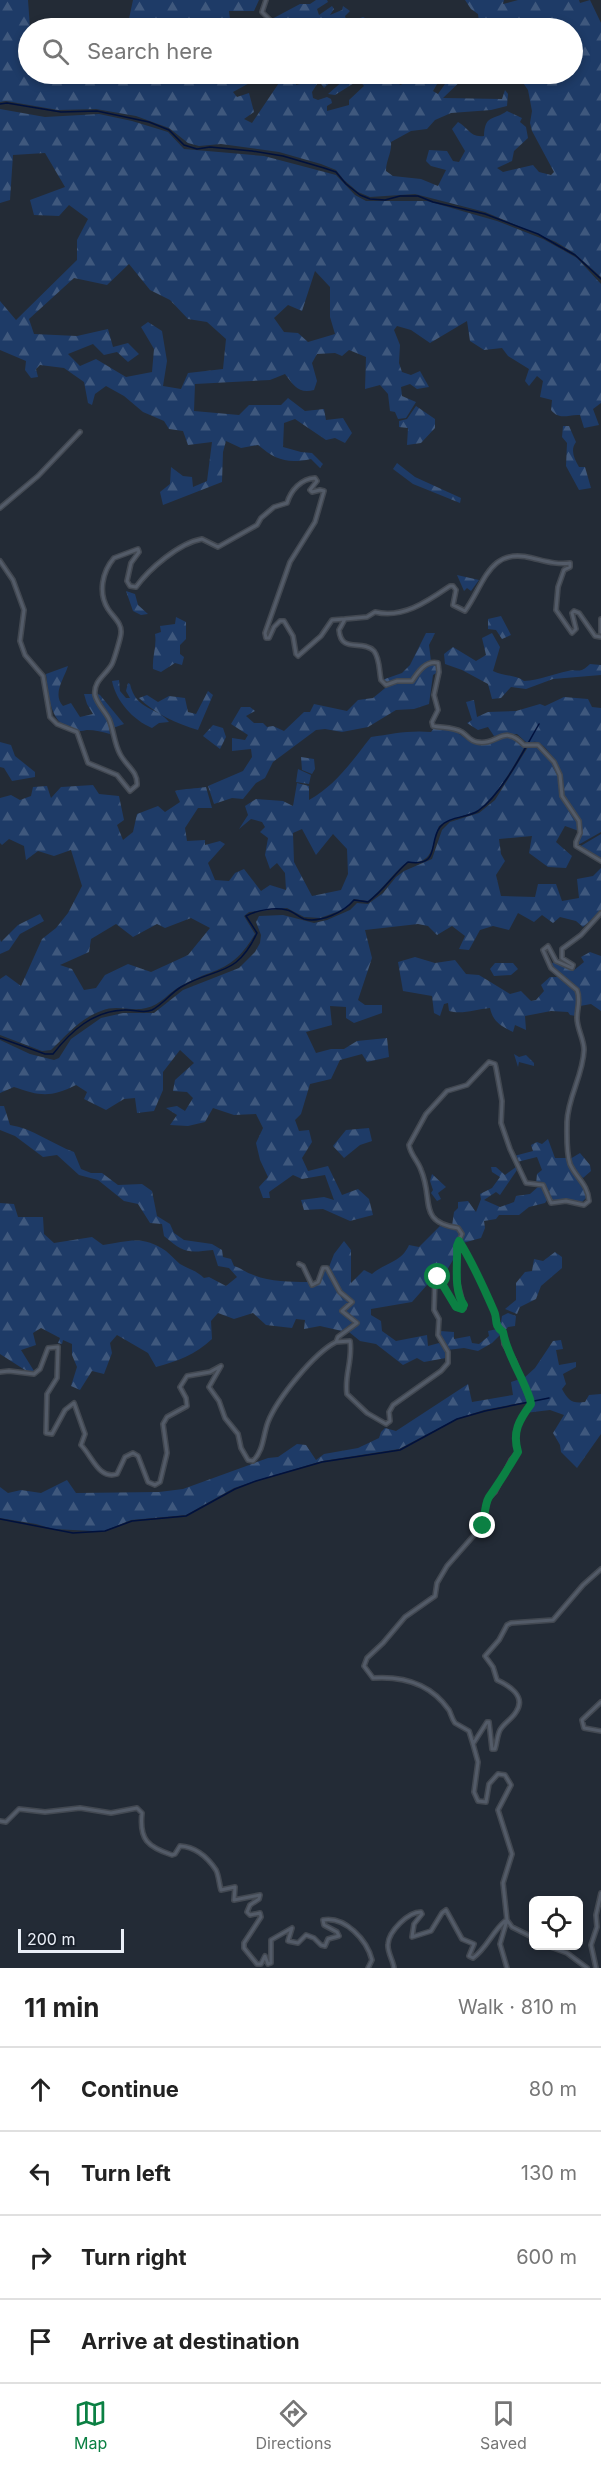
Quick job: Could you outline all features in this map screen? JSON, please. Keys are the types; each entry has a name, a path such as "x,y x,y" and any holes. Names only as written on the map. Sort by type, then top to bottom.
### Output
{"street":[{"path":"266,0 262,12 268,18"},
{"path":"0,508 38,476 80,432"},
{"path":"0,561 13,580 24,610 20,641 25,655 44,676 50,717 57,724 77,732 88,763 117,775 130,791 137,785 137,776 117,748 110,722 98,703 95,692 97,684 112,663 121,634 120,626 108,609 102,589 102,583 112,560 133,549 138,549 139,552 131,563 127,581 130,586 135,587 161,559 186,544 202,539 220,547 243,535 259,524 261,518 274,507 288,503 290,493 301,483 315,478 317,481 310,490 312,492 322,490 323,496 313,526 290,562 277,602 265,629 265,635 269,638 274,627 280,621 284,621 293,636 298,656 321,636 332,620 363,618 375,612 383,615 395,614 423,604 453,586 456,590 453,605 465,611 491,569 502,559 516,554 554,563 570,563 570,567 564,570 558,587 556,610 572,633 576,629 572,613 574,611 579,613 595,636 601,637"},
{"path":"345,619 339,630 341,639 345,643 374,652 378,659 381,680 386,685 397,681 412,681 426,665 438,663 440,667 434,695 438,710 432,722 434,726 455,729 471,741 479,743 512,735 518,736 524,745 538,745 554,762 560,775 562,796 579,821 580,833 576,846 601,861"},
{"path":"601,619 601,632"},
{"path":"336,1342 350,1341 347,1394 367,1413 388,1423 389,1412 393,1405 441,1371 448,1363 448,1352 438,1335 439,1319 434,1310 433,1284 435,1278 438,1277 456,1307 464,1308 457,1280 457,1246 462,1234 458,1228 440,1225 432,1216 422,1172 409,1144 424,1117 447,1091 466,1085 489,1062 495,1064 496,1068 504,1131 526,1183 543,1185 551,1203 566,1202 584,1205 589,1201 586,1187 573,1170 568,1155 568,1112 584,1051 577,1021 578,990 549,965 543,950 548,946 556,961 572,968 573,965 562,958 562,949 581,935 601,913"},
{"path":"459,1241 487,1291 489,1302 495,1311 496,1325 503,1332 504,1344 514,1359 531,1404 517,1426 515,1442 517,1455 511,1460 495,1492 488,1499 483,1526 447,1566 437,1583 435,1596 405,1617 367,1658 363,1666 373,1678 385,1677 421,1684 440,1700 450,1712 454,1723 469,1731 478,1762 474,1789 478,1801 486,1802 489,1784 498,1774 505,1775 512,1785 498,1810 513,1854 503,1883 507,1920 500,1944 507,1968"},
{"path":"0,1372 34,1374 40,1369 48,1348 58,1347 57,1378 47,1394 46,1433 52,1434 66,1410 74,1403 85,1434 81,1445 89,1452 101,1473 108,1476 117,1474 125,1457 133,1453 138,1456 148,1482 155,1485 160,1482 163,1474 166,1454 164,1424 167,1417 187,1406 186,1398 180,1387 187,1376 210,1372 221,1366 221,1370 209,1386 210,1390 219,1401 225,1418 238,1434 243,1452 248,1460 253,1461 264,1441 272,1413 299,1374 336,1342 338,1337 357,1323 342,1311 352,1302 340,1292 327,1268 322,1268 318,1282 312,1285 303,1266 299,1264"},
{"path":"472,1744 489,1722 489,1743 492,1749 495,1749 502,1727 517,1711 519,1703 513,1689 508,1684 497,1680 485,1653 496,1644 507,1625 511,1623 558,1618 572,1597 601,1569"},
{"path":"601,1702 582,1720 584,1728 601,1731"},
{"path":"0,1821 6,1822 19,1809 45,1812 80,1808 111,1813 137,1808 142,1813 141,1830 153,1848 172,1855 180,1846 199,1851 215,1869 221,1890 235,1887 234,1900 260,1895 259,1899 250,1905 247,1912 250,1915 260,1913 261,1917 244,1943 244,1948 257,1965 261,1964 265,1956 268,1964 271,1963 271,1940 292,1928 288,1941 298,1943 306,1935 314,1938 321,1946 325,1946 328,1939 339,1936 338,1932 324,1925 323,1920 327,1919 345,1926 366,1944 372,1960 368,1968"},
{"path":"596,1968 591,1945 597,1927 596,1915 601,1893"},
{"path":"394,1968 388,1947 389,1938 400,1921 413,1913 421,1912 422,1914 414,1924 412,1937 431,1931 446,1910 462,1939 474,1944 469,1956 473,1958 487,1946 494,1932 507,1920"},
{"path":"507,1920 512,1927 529,1936"},
{"path":"559,1950 567,1953 587,1968"}],"green space":[{"path":"0,0 28,0 29,18 18,18 18,84 248,84 233,92 237,97 249,93 254,112 244,119 252,123 278,84 317,84 312,92 313,98 331,99 332,103 327,106 327,111 349,105 349,100 364,86 362,84 437,84 433,91 438,94 445,84 458,84 443,98 502,99 505,90 508,94 507,106 491,110 451,113 435,120 427,129 411,131 391,142 386,171 393,176 421,179 438,186 446,170 431,166 426,161 429,150 447,151 453,161 459,162 465,151 452,129 458,122 472,134 484,136 488,121 507,111 522,118 520,122 526,127 528,138 514,151 512,161 497,168 503,172 533,165 539,172 551,175 554,172 532,131 530,123 532,111 528,90 524,84 583,84 583,18 479,18 478,14 465,0 504,0 503,4 518,0 579,0 580,3 590,0 601,23 601,277 574,253 556,242 485,212 415,194 370,197 358,192 336,170 321,164 279,152 221,144 199,146 188,143 169,128 136,116 96,109 58,110 6,101 0,102"},
{"path":"133,0 259,0 254,11 229,11 230,18 129,18"},
{"path":"316,0 327,0 328,2 317,9 319,15 332,6 334,9 330,15 342,10 343,6 350,11 346,18 274,18 300,4 310,4"},
{"path":"339,84 353,84 335,95 328,94"},
{"path":"0,109 45,117 99,114 132,121 168,132 184,149 264,156 336,175 355,195 366,201 427,201 497,221 543,239 577,258 601,284 601,403 593,409 599,425 584,428 580,415 561,416 554,413 551,410 552,400 540,397 543,381 537,376 529,386 525,381 529,369 508,356 502,348 484,350 470,341 467,321 430,343 411,330 397,326 394,330 400,345 399,363 402,372 411,375 420,371 429,387 417,389 410,384 401,387 402,396 416,402 406,418 398,419 395,412 390,411 388,394 380,385 365,389 366,357 349,350 342,356 335,353 317,354 312,363 317,381 314,390 301,390 285,374 270,380 195,384 194,411 239,415 249,405 281,405 288,398 305,411 324,409 326,420 343,418 352,433 345,443 335,438 326,440 295,419 284,423 283,447 312,453 323,464 320,468 311,459 282,460 258,445 241,448 226,441 223,452 222,482 163,505 160,492 170,484 171,467 183,476 192,477 193,487 207,481 212,442 188,445 183,431 169,429 164,421 143,412 124,396 106,386 95,394 92,405 88,403 84,382 64,368 40,365 36,369 38,377 31,378 25,370 26,361 0,350 0,301 16,320 77,260 77,240 88,219 69,205 59,216 34,215 30,200 65,187 45,153 13,155 10,200 0,203","holes":["129,264 150,290 170,300 188,319 207,322 226,339 223,369 188,373 181,389 163,386 167,361 162,331 148,322 141,327 154,349 152,372 126,377 96,359 80,366 68,354 93,344 104,355 117,352 128,362 139,354 128,343 113,347 108,329 77,336 34,334 29,319 74,278 107,285","315,271 330,287 330,317 335,334 308,342 298,333 284,332 274,318 288,305 302,311"]},
{"path":"416,406 435,419 435,428 421,443 407,445 408,428 399,427 399,421 407,419"},
{"path":"563,426 569,426 576,442 573,448 574,457 579,467 585,467 591,488 579,490 566,466 567,443 562,437"},
{"path":"397,463 415,477 461,498 460,503 413,484 393,469"},
{"path":"457,575 479,580 471,591 467,588 464,591"},
{"path":"126,591 135,594 138,605 148,614 141,615 133,611"},
{"path":"501,616 511,635 502,639 496,630 488,629 488,619"},
{"path":"176,617 186,622 186,639 180,645 180,654 184,657 182,665 175,663 161,672 153,669 155,634 161,632 160,626 175,624"},
{"path":"426,633 435,633 429,645 431,661 420,667 410,680 400,679 386,683 382,680 402,673 410,665"},
{"path":"492,633 500,647 493,671 497,673 524,681 571,670 581,670 590,664 601,665 601,675 553,679 526,689 511,687 501,698 492,699 488,684 445,664 444,654 453,647 476,661 486,655 482,638"},
{"path":"432,664 437,667 438,672 433,675 429,704 414,709 396,710 368,727 342,732 316,730 273,762 265,778 256,783 243,799 232,798 214,804 208,786 243,771 252,757 251,749 232,751 232,738 245,740 248,735 231,724 241,707 250,707 255,711 246,716 254,723 263,723 267,727 273,726 284,731 304,712 310,712 314,704 347,711 358,700 373,698 390,684 413,682 424,668"},
{"path":"68,666 59,691 63,706 71,703 80,717 93,714 84,694 94,694 108,720 110,734 68,728 56,717 50,701 46,674"},
{"path":"119,680 120,691 126,698 130,698 126,691 128,683 142,704 169,722 159,723 152,728 132,715 121,703 114,688 112,681"},
{"path":"208,691 213,695 198,730 166,717 139,698 147,695 158,702 169,696 185,698 188,712 196,714"},
{"path":"96,693 100,695 124,724 113,728"},
{"path":"564,697 588,699 592,707 601,708 601,832 578,845 581,826 579,818 564,796 560,770 544,747 536,742 527,743 517,734 494,736 488,727 478,730 467,723 472,720 466,702 474,700 477,717 488,712 516,711 540,704 545,706"},
{"path":"213,725 223,728 226,737 220,749 203,736"},
{"path":"434,728 455,731 472,743 480,744 512,736 525,746 503,783 489,801 474,812 439,826 433,847 427,857 416,862 407,862 368,901 354,899 345,909 320,918 304,917 287,908 249,912 244,916 255,934 231,963 181,986 151,1006 140,1009 113,1008 93,1014 51,1050 42,1051 0,1035 0,979 6,975 21,986 42,939 56,928 68,913 82,886 71,850 54,856 38,851 26,860 24,846 9,839 2,845 0,843 0,798 11,795 20,800 31,796 33,787 47,786 51,798 61,787 93,785 99,794 119,796 124,820 117,825 123,840 133,832 137,814 158,806 165,812 180,802 175,791 206,787 212,808 198,808 185,828 187,841 205,840 205,845 220,841 225,844 208,863 215,880 229,881 235,873 244,869 261,891 270,885 286,890 285,873 277,863 270,869 265,855 268,838 260,832 265,827 262,822 251,819 239,829 248,815 245,806 256,799 283,801 293,806 297,783 309,786 309,800 335,780 371,737 408,732 431,732","holes":["302,829 316,855 333,834 347,849 348,874 341,890 312,896 294,862 293,833","191,918 210,928 188,955 151,972 128,964 105,975 96,988 84,990 72,969 60,965 89,952 91,939 116,924 133,937 157,924 165,928"]},
{"path":"0,742 11,745 15,756 35,772 35,777 12,781 4,768 0,767"},
{"path":"535,745 554,763 559,776 561,797 578,822 579,831 565,826 556,842 572,856 566,868 548,867 529,853 532,836 499,839 501,854 505,861 496,875 501,896 535,897 538,884 556,884 562,901 579,898 577,879 593,876 601,868 601,911 583,927 576,921 560,917 553,923 542,915 534,922 518,913 509,930 493,926 480,930 469,950 459,949 465,936 452,926 437,935 428,926 418,924 365,930 372,958 358,1000 365,1005 382,1005 382,1013 354,1023 346,1018 346,1007 330,1006 332,1025 306,1032 316,1053 331,1049 344,1049 357,1041 387,1038 389,1057 367,1062 362,1054 340,1060 331,1079 310,1084 301,1114 295,1120 299,1131 309,1130 312,1142 302,1158 308,1171 328,1166 342,1195 358,1189 369,1199 373,1215 350,1221 323,1209 304,1210 301,1200 324,1197 334,1200 325,1175 302,1179 293,1175 269,1192 270,1198 263,1198 259,1187 268,1177 260,1160 256,1143 263,1128 256,1114 234,1115 213,1108 205,1122 188,1126 170,1125 177,1115 166,1108 177,1106 185,1111 193,1098 187,1092 173,1091 175,1080 194,1063 180,1050 163,1072 163,1090 154,1111 137,1113 135,1098 124,1099 106,1110 84,1099 87,1092 76,1085 52,1094 38,1094 14,1087 0,1093 0,1040 30,1054 54,1060 59,1058 71,1039 101,1018 123,1013 154,1013 183,990 239,968 255,952 260,943 261,935 256,922 259,916 283,915 314,923 350,910 357,903 368,904 383,893 404,871 432,859 442,830 450,822 479,813 495,800 528,747"},
{"path":"301,757 314,759 315,769 312,774 302,770"},
{"path":"298,769 311,775 309,784 296,782"},
{"path":"601,834 601,859 579,847"},
{"path":"40,914 44,921 20,934 9,950 0,954 0,939 1,942 18,925"},
{"path":"590,952 601,956 601,1011 591,1004 580,1006 576,987 550,965 554,962 573,971 584,962 581,957"},
{"path":"415,957 435,963 455,960 466,974 479,975 510,994 521,991 531,1001 536,1000 544,991 541,985 550,977 561,977 576,992 579,1000 576,1016 568,1012 551,1011 525,1016 526,1030 515,1025 513,1032 498,1023 490,1008 454,1012 449,1011 448,1003 444,1004 440,1016 434,1013 432,996 403,991 398,962"},
{"path":"495,963 513,963 518,969 511,975 494,976 490,969"},
{"path":"514,1054 519,1057 526,1055 534,1066 519,1062 518,1067"},
{"path":"0,1106 4,1106 10,1125 26,1129 74,1152 81,1169 91,1173 102,1173 118,1185 142,1184 152,1191 157,1216 170,1224 174,1233 184,1240 212,1244 222,1250 223,1257 231,1259 234,1266 264,1279 308,1282 312,1287 320,1283 325,1269 328,1270 339,1294 350,1302 340,1311 353,1322 342,1331 320,1326 304,1329 305,1320 296,1319 292,1328 266,1325 253,1313 234,1319 218,1313 211,1321 212,1339 186,1357 156,1367 148,1353 117,1335 110,1343 112,1353 104,1374 92,1371 80,1390 71,1386 77,1367 72,1355 72,1344 63,1340 62,1344 58,1343 60,1338 41,1328 33,1333 36,1345 21,1350 34,1371 28,1372 0,1354 0,1203 14,1204 18,1217 43,1217 44,1234 54,1243 92,1237 103,1245 143,1241 158,1246 180,1264 204,1278 209,1277 226,1286 237,1277 229,1268 218,1266 213,1250 181,1249 164,1236 162,1224 150,1223 138,1204 124,1201 98,1180 79,1175 57,1155 43,1157 15,1136 0,1130"},
{"path":"369,1128 372,1141 360,1145 344,1158 333,1146 346,1130"},
{"path":"548,1139 555,1158 567,1158 583,1187 587,1197 580,1204 551,1202 549,1191 544,1184 536,1184 537,1174 542,1170 537,1157 517,1162 514,1156 533,1151 531,1145 537,1142 542,1144"},
{"path":"580,1153 590,1165 591,1171 583,1178 576,1171 570,1159"},
{"path":"491,1167 496,1167 505,1175 516,1167 517,1170 500,1195 496,1192 484,1200 500,1207 514,1202 516,1196 530,1194 539,1186 543,1186 548,1199 545,1203 529,1207 519,1215 499,1215 496,1219 484,1221 485,1228 481,1238 463,1243 463,1233 452,1226 454,1212 458,1208 458,1202 468,1201 476,1212 481,1199 480,1194 492,1188 500,1177 492,1172"},
{"path":"432,1174 446,1187 438,1193 441,1199 437,1201 431,1193 433,1190 430,1181"},
{"path":"440,1226 458,1229 461,1234 455,1245 456,1255 447,1270 434,1277 412,1302 371,1309 371,1315 381,1321 382,1331 396,1341 427,1335 428,1346 439,1343 445,1351 446,1358 424,1362 417,1358 403,1365 376,1344 360,1341 349,1332 358,1324 344,1309 352,1306 353,1300 340,1291 329,1267 334,1254 344,1241 351,1250 351,1283 364,1270 372,1274 397,1259 409,1245 419,1247"},
{"path":"555,1252 562,1257 562,1268 541,1286 536,1299 520,1307 517,1314 505,1309 516,1300 516,1283 525,1272 532,1271 534,1259 543,1261"},
{"path":"508,1313 516,1316 515,1326 508,1327 504,1332 498,1327 497,1322 501,1322 502,1316"},
{"path":"497,1329 502,1333 492,1343 478,1351 464,1348 447,1350 439,1338 440,1331 454,1332 454,1339 470,1336 472,1343 479,1344 489,1336 488,1331"},
{"path":"561,1340 563,1349 556,1350 559,1365 576,1362 576,1367 563,1374 566,1384 562,1389 566,1396 574,1402 585,1402 589,1395 601,1394 601,1434 577,1468 561,1452 553,1433 564,1415 550,1410 525,1413 529,1409 531,1400 524,1378 535,1368 553,1341"},
{"path":"520,1379 530,1401 484,1410 456,1419 399,1449 322,1461 255,1481 234,1488 186,1515 131,1520 104,1531 53,1529 0,1518 0,1487 8,1493 21,1490 41,1493 67,1480 76,1493 159,1492 183,1489 268,1458 278,1457 297,1444 306,1445 316,1460 324,1454 358,1448 379,1438 385,1428 396,1431 468,1384 472,1402 513,1395 511,1382"}],"waterway":[{"path":"0,104 7,103 61,112 97,111 149,122 169,130 184,145 197,149 210,147 283,156 336,172 346,184 360,195 370,199 385,200 400,196 418,196 433,202 485,214 538,234 575,255 601,279"},
{"path":"0,1038 45,1054 53,1054 75,1030 93,1018 113,1011 145,1012 152,1010 181,987 233,964 249,947 257,933 246,916 250,914 277,909 311,920 325,918 338,912 354,900 368,902 408,862 418,863 429,857 437,833 444,823 478,811 496,794 539,724"},
{"path":"0,1519 73,1533 105,1531 132,1521 186,1516 235,1489 256,1481 322,1462 400,1450 457,1419 549,1398"}],"route":[{"path":"438,1277 456,1307 464,1308 457,1280 459,1241 487,1291 489,1302 495,1311 496,1325 504,1334 504,1344 514,1359 531,1404 517,1426 515,1442 518,1452 511,1460 495,1492 489,1496 483,1526"}]}
